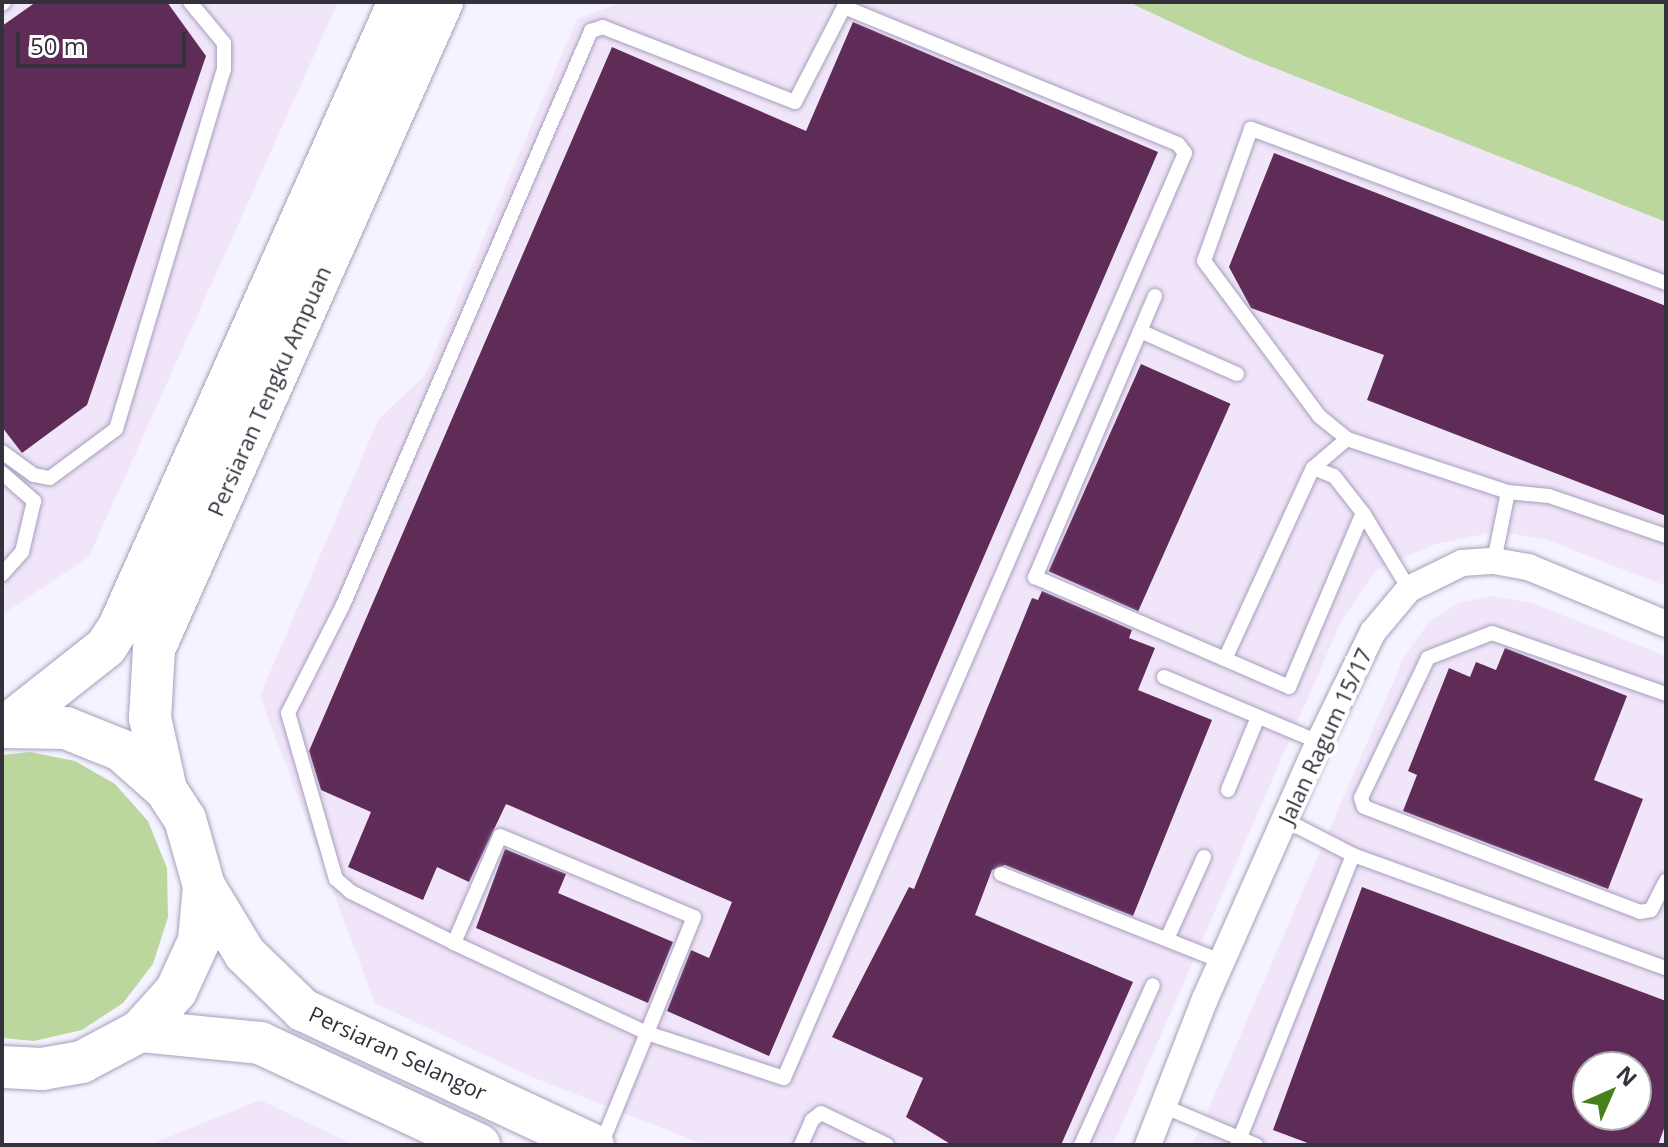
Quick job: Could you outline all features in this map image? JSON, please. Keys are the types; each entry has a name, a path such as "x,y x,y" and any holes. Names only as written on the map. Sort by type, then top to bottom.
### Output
{"main road":[{"name":"Persiaran Tengku Ampuan","path":"4,726 106,647 119,627 399,2"},
{"name":"Persiaran Tengku Ampuan","path":"166,790 150,718 154,649 442,2"},
{"path":"2,1096 82,1062 140,1031 176,991 199,941 204,886 185,819 166,790 121,750 66,728 4,726"},
{"name":"Persiaran Selangor","path":"204,886 245,954 303,1010 593,1145"},
{"path":"140,1031 260,1043 479,1145"},
{"path":"2,1067 42,1069 82,1062"}],"street":[{"name":"Jalan Ragum 15/17","path":"1148,1145 1223,962 1319,742 1373,632 1409,589 1462,563 1494,561 1528,567 1666,624"}],"lane":[{"path":"2,452 34,475 50,478 116,429 224,69 224,43 190,2"},
{"path":"844,7 1178,144 1185,153 784,1078 647,1033 351,892 336,879 288,713 343,605 591,31 603,27 795,102 844,7"},
{"path":"1666,283 1251,129 1204,261 1319,416 1347,439 1508,492 1549,496 1666,536"},
{"path":"1155,296 1035,577 1289,687 1363,513"},
{"path":"1140,331 1237,374"},
{"path":"1225,659 1313,468 1347,439"},
{"path":"1313,468 1334,476 1363,513 1409,589"},
{"path":"2,473 34,501 22,552 2,574"},
{"path":"1494,561 1508,492"},
{"path":"1666,694 1492,633 1428,658 1361,798 1364,807 1640,912 1651,910 1666,881"},
{"path":"1164,677 1319,742"},
{"path":"1228,790 1258,717"},
{"path":"1285,820 1353,855 1666,968"},
{"path":"454,943 500,836 694,917 601,1145"},
{"path":"1237,1142 1353,855"},
{"path":"1167,939 1204,857"},
{"path":"1001,874 1223,962"},
{"path":"1081,1145 1153,985"},
{"path":"1163,1106 1237,1142 1256,1145"},
{"path":"801,1145 812,1120 821,1113 887,1145"}],"shaded area":[{"path":"2,2 338,2 89,557 2,615"},
{"path":"622,2 1128,2 1244,56 1666,222 1666,586 1547,540 1498,531 1436,544 1376,570 1341,622 1113,1145 705,1145 527,1075 375,1003 260,696 378,420 425,375 577,19"},
{"path":"1492,596 1532,603 1666,656 1666,1145 1193,1145 1404,657 1429,622 1458,603"},
{"path":"260,1100 354,1145 149,1145"}],"green space":[{"path":"1128,2 1666,2 1666,222 1244,56"},
{"path":"30,752 75,761 115,784 148,821 167,868 168,917 153,964 123,1003 82,1030 34,1041 2,1038 2,755"}],"building":[{"path":"36,2 167,2 206,56 87,405 22,453 2,427 2,26"},
{"path":"853,22 1158,152 769,1056 667,1011 691,950 709,958 732,902 506,804 469,882 437,867 423,900 348,867 371,812 321,790 309,751 612,47 806,131"},
{"path":"1274,153 1666,306 1666,516 1367,400 1384,355 1251,308 1229,267"},
{"path":"1141,364 1231,404 1138,611 1049,571"},
{"path":"1042,591 1132,630 1129,638 1155,648 1138,690 1212,720 1133,916 1005,865 992,870 975,915 1133,982 1061,1145 952,1145 906,1117 923,1078 832,1037 909,887 914,889 1032,598 1038,600"},
{"path":"1505,648 1627,696 1594,780 1643,799 1608,889 1403,811 1417,775 1408,771 1449,668 1470,677 1476,662 1496,670"},
{"path":"505,849 566,874 558,893 673,942 648,1003 476,928"},
{"path":"1362,887 1666,1001 1666,1123 1658,1145 1313,1145 1273,1130"}]}
